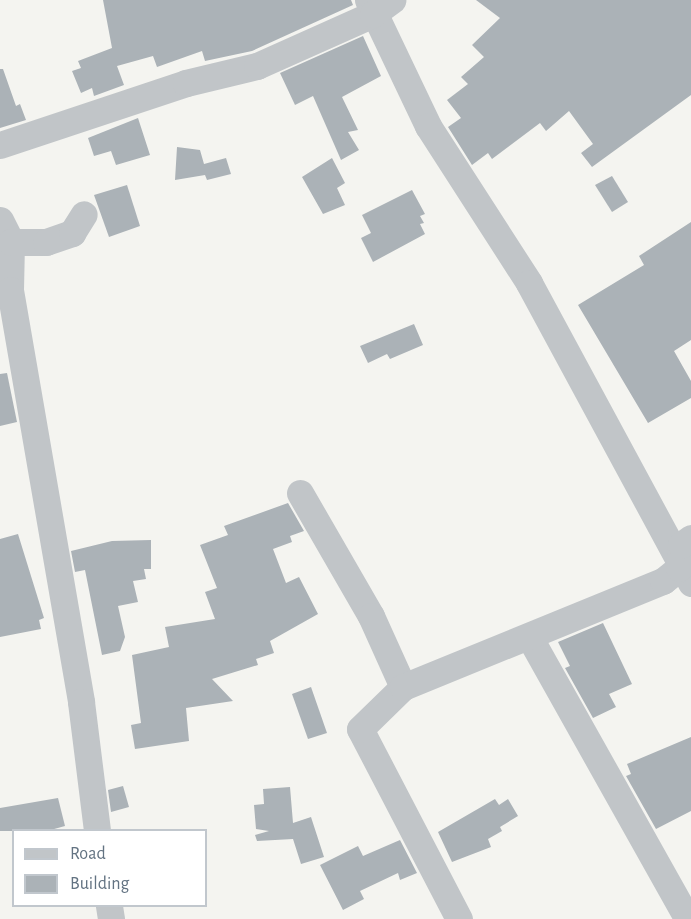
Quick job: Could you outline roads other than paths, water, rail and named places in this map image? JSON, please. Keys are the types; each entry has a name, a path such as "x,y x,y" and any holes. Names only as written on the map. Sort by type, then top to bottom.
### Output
{"street":[{"path":"0,145 186,83 257,66 378,5 428,126 529,283 685,576"},
{"path":"84,214 72,233 46,242 5,231 5,292 81,702 97,829"},
{"path":"300,493 371,616 403,687"},
{"path":"685,576 681,545 691,538"},
{"path":"459,919 360,729 403,687 465,659 499,651 663,581 685,576"},
{"path":"530,638 688,919"}]}
